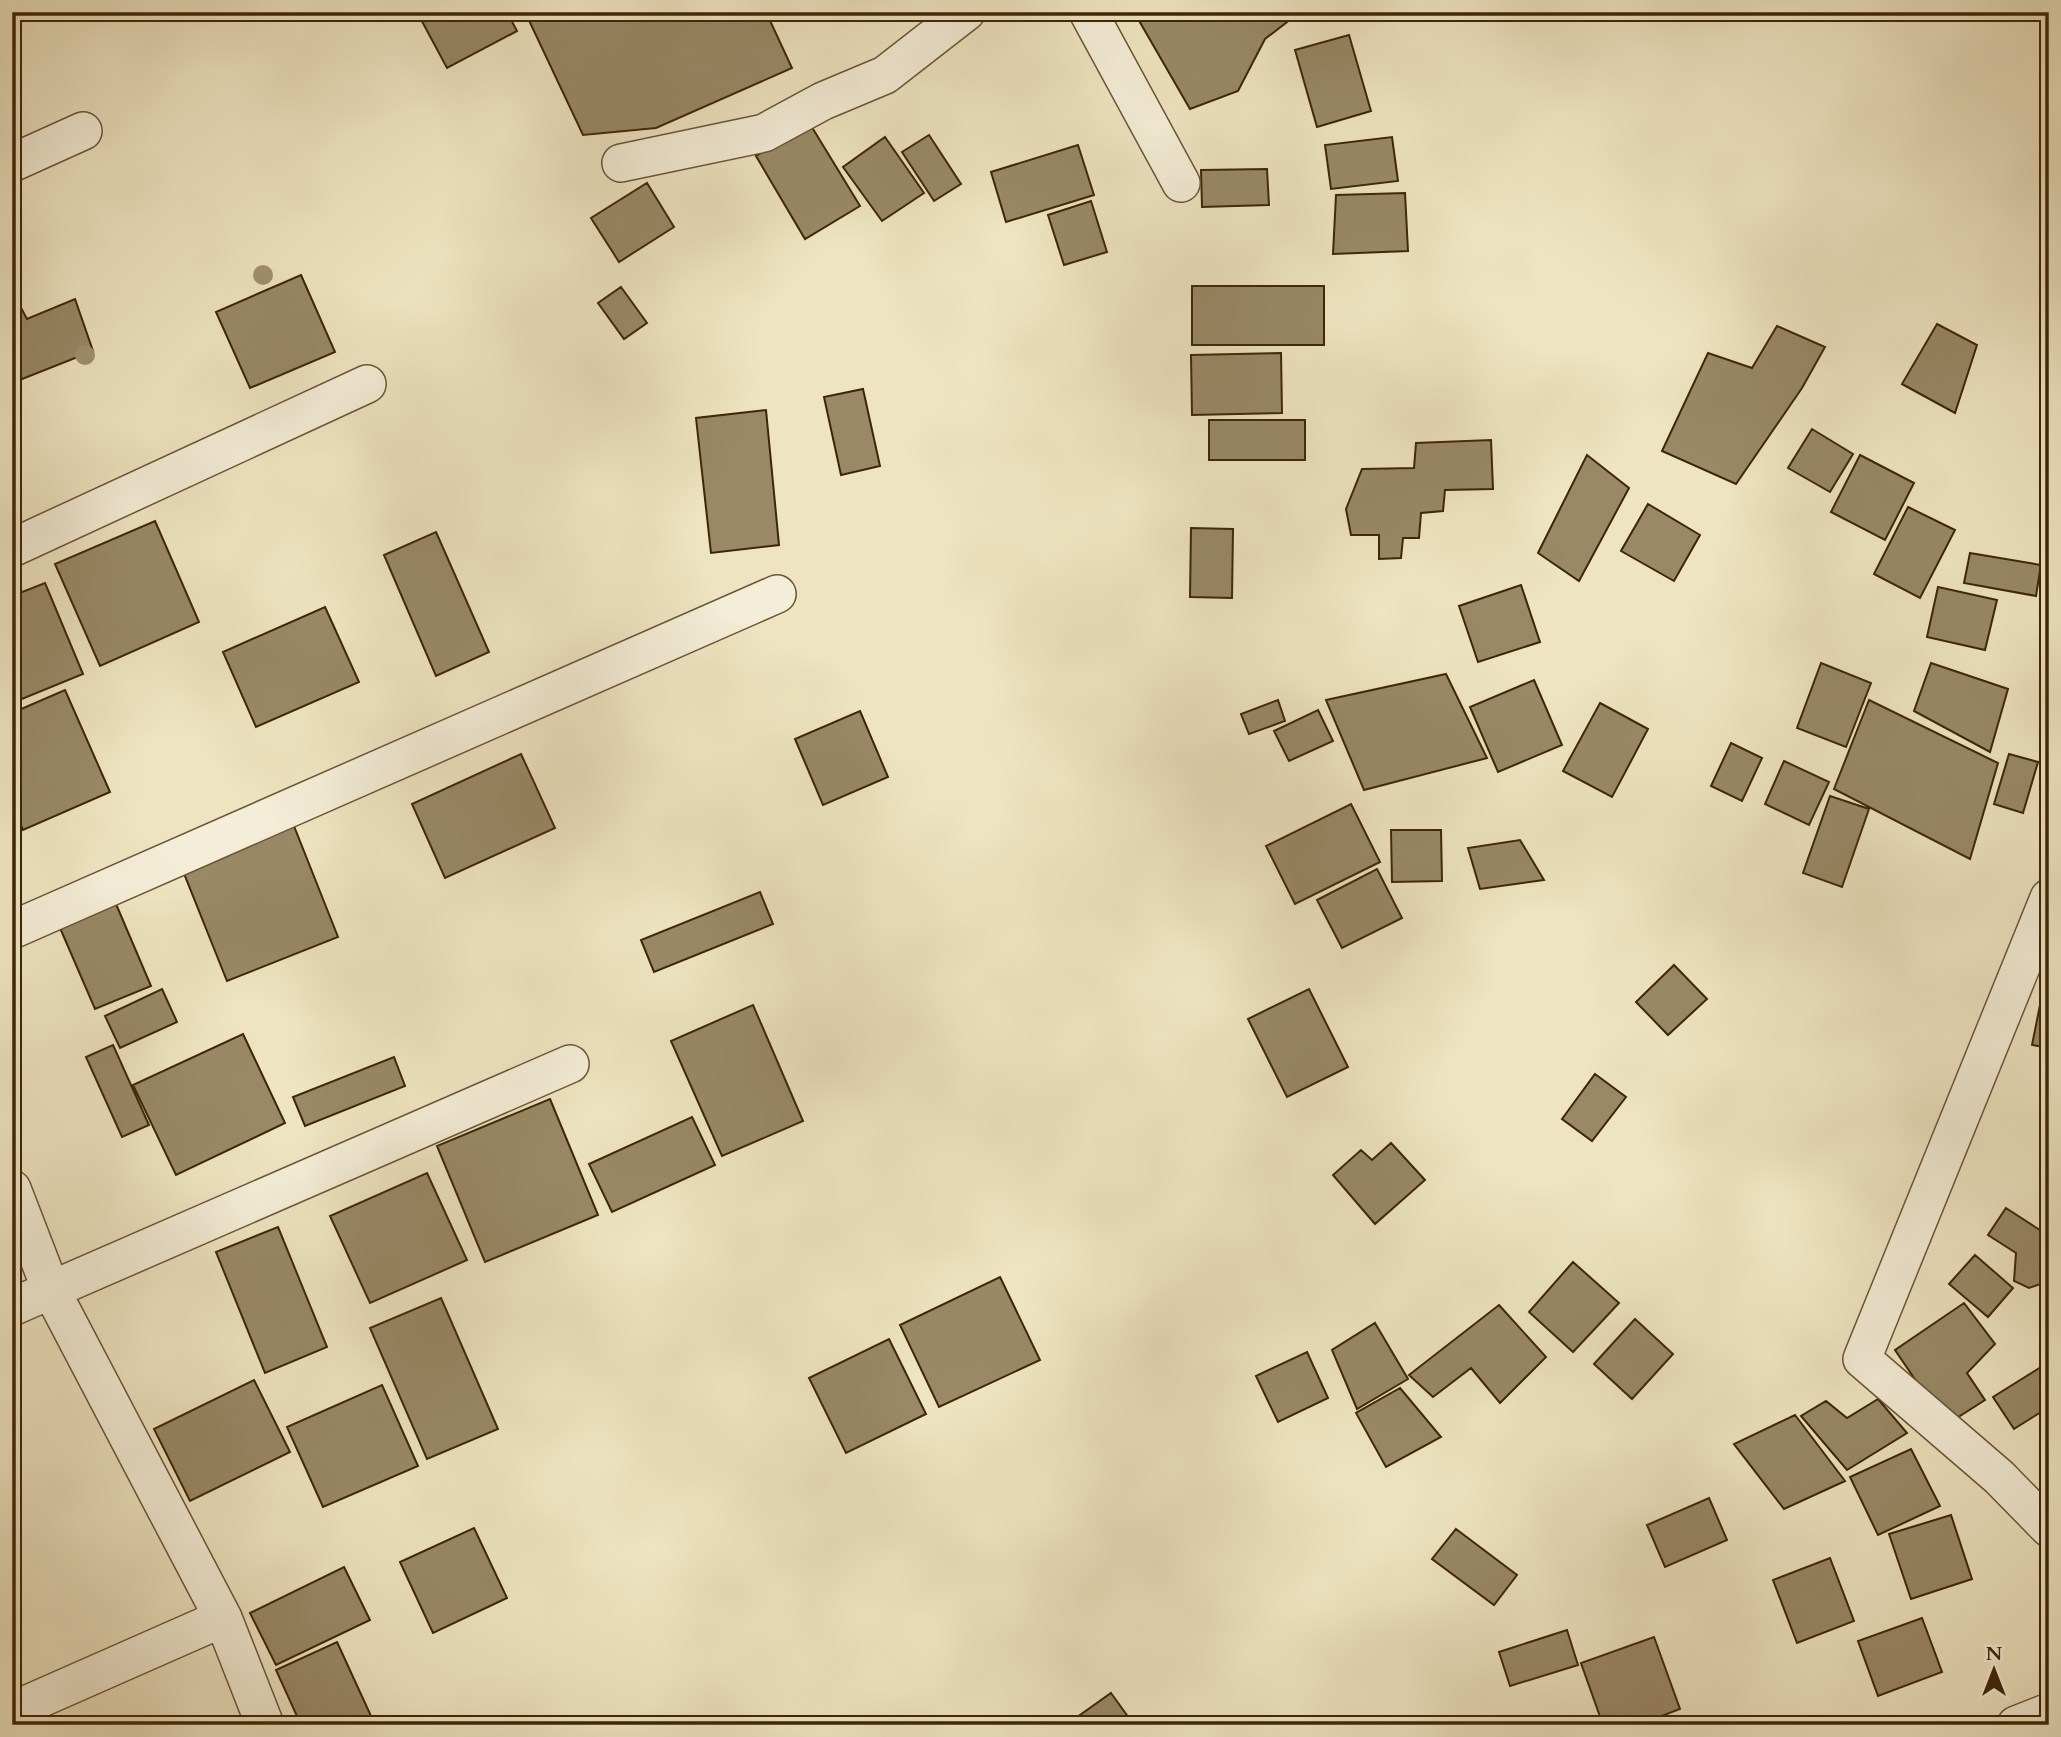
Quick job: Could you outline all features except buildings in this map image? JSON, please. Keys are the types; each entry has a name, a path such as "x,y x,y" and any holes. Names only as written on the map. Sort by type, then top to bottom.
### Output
{"street":[{"path":"621,163 764,133 823,101 885,75 966,12"},
{"path":"1088,12 1181,183"},
{"path":"12,163 83,131"},
{"path":"12,548 367,383"},
{"path":"12,930 777,594"},
{"path":"2049,898 1862,1359 1999,1477 2049,1528"},
{"path":"12,1307 570,1064"},
{"path":"12,1189 51,1290 223,1618 265,1725"},
{"path":"12,1711 223,1618"},
{"path":"2016,1725 2049,1712"}]}
